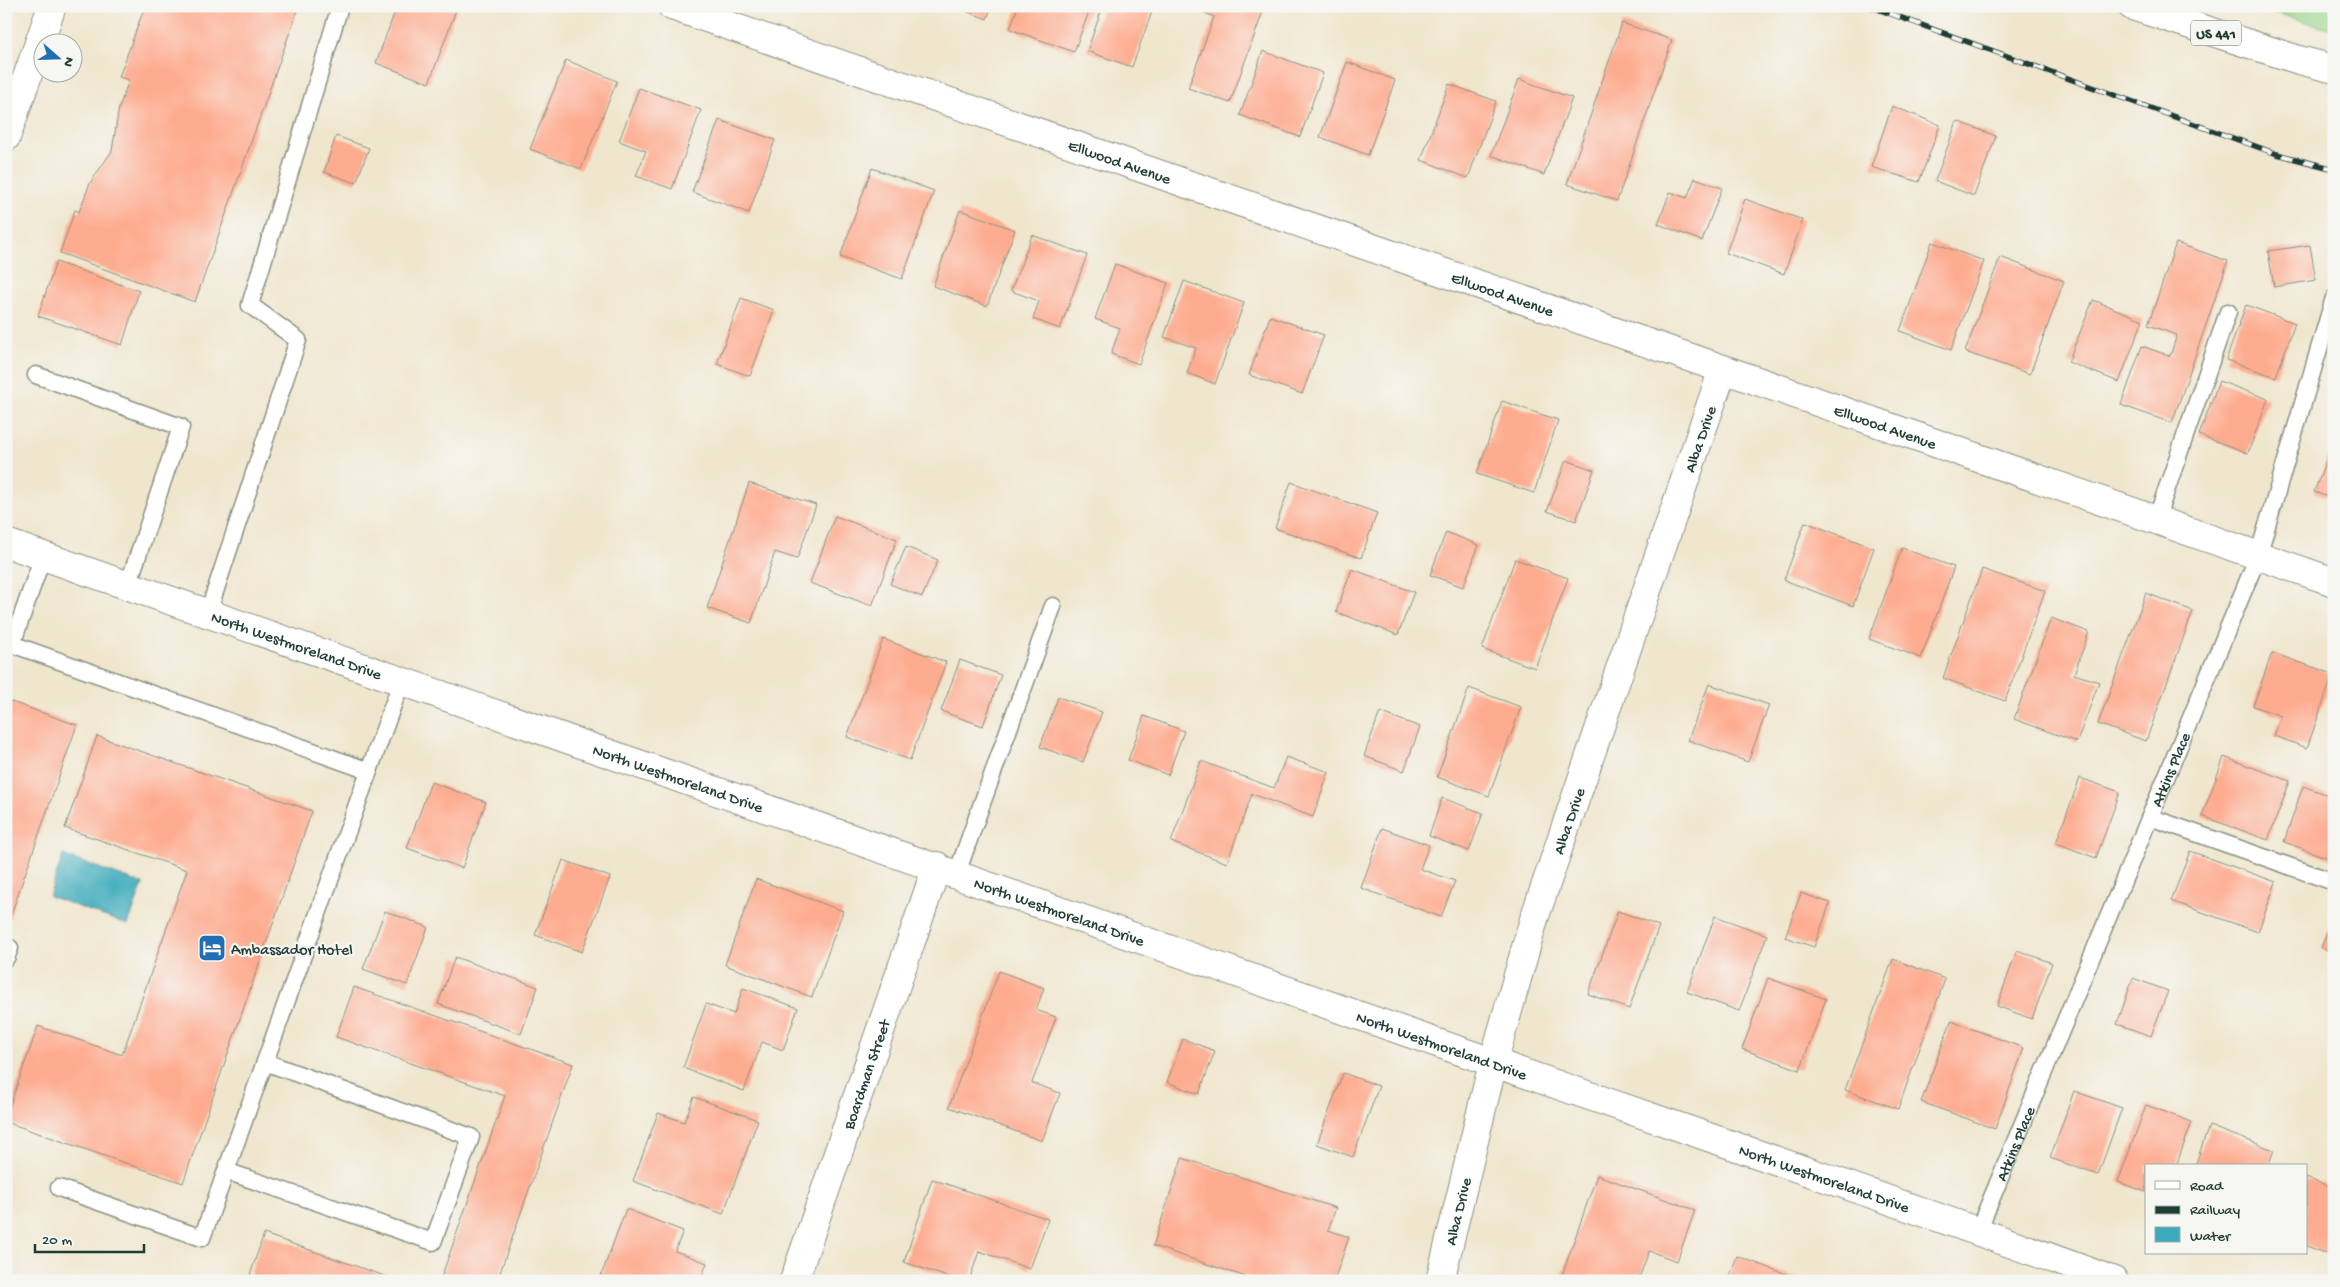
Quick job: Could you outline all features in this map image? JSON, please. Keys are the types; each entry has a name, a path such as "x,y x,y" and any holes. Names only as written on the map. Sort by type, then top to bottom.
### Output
{"main road":[{"path":"6,137 52,6"},
{"name":"Ellwood Avenue","path":"672,6 1724,369 2334,582"},
{"name":"US 441","path":"2132,6 2299,60 2334,69"},
{"name":"Alba Drive","path":"1440,1281 1493,1063 1534,919 1724,369"},
{"name":"North Westmoreland Drive","path":"6,543 947,870 1493,1063 1978,1231 2114,1281"},
{"name":"Boardman Street","path":"794,1281 947,870"}],"lane":[{"path":"208,613 298,340 250,305 340,6"},
{"name":"Atkins Place","path":"1978,1231 2258,556 2334,298"},
{"path":"2156,520 2228,312"},
{"path":"36,376 181,427 128,585"},
{"path":"43,556 9,643 369,771"},
{"path":"947,870 1053,606"},
{"path":"60,1188 202,1238 402,680"},
{"path":"2150,817 2334,882"},
{"path":"6,946 10,948 6,958"},
{"path":"226,1170 432,1242 468,1146 471,1137 265,1062"}],"green space":[{"path":"2253,6 2334,6 2334,30"}],"water":[{"path":"63,855 143,884 128,925 49,896"}],"building":[{"path":"145,6 299,6 195,302 60,253 75,210 79,212 90,183 112,151 119,108 129,80 119,77"},
{"path":"397,6 445,6 456,10 429,83 376,63"},
{"path":"952,6 992,6 987,19"},
{"path":"1018,6 1091,6 1074,52 1010,29"},
{"path":"1103,6 1154,6 1132,67 1087,51"},
{"path":"1190,6 1265,6 1230,103 1188,88 1214,17"},
{"path":"1622,23 1672,40 1617,201 1567,184"},
{"path":"1263,51 1323,73 1300,137 1240,115"},
{"path":"566,60 617,81 581,169 530,149"},
{"path":"1347,62 1395,80 1368,155 1320,137"},
{"path":"1519,79 1572,98 1544,175 1491,155"},
{"path":"1449,84 1496,101 1468,178 1421,160"},
{"path":"639,88 701,110 672,189 636,176 646,151 619,141"},
{"path":"1892,106 1940,125 1919,182 1871,167"},
{"path":"719,120 775,140 749,213 692,192"},
{"path":"1957,121 1996,136 1974,196 1935,181"},
{"path":"336,136 369,148 356,183 324,172"},
{"path":"872,168 934,191 902,279 840,257"},
{"path":"1695,178 1722,188 1702,241 1658,224 1670,192 1687,198"},
{"path":"1745,199 1803,220 1784,274 1726,253"},
{"path":"960,210 1015,230 987,306 933,286"},
{"path":"1032,235 1087,255 1060,329 1033,319 1039,301 1011,291"},
{"path":"1932,242 1984,261 1951,350 1900,331"},
{"path":"2176,243 2228,261 2172,423 2121,405 2142,346 2170,356 2177,335 2148,325"},
{"path":"2310,245 2316,280 2274,287 2268,251"},
{"path":"2000,257 2064,281 2030,374 1965,352"},
{"path":"56,262 139,291 122,345 38,316"},
{"path":"1115,264 1168,283 1139,364 1111,354 1120,328 1095,319"},
{"path":"1184,281 1244,303 1215,384 1187,373 1196,348 1164,337"},
{"path":"741,298 774,310 750,376 717,364"},
{"path":"2093,300 2143,320 2119,382 2068,362"},
{"path":"2246,305 2295,323 2276,377 2226,360"},
{"path":"1270,316 1324,335 1302,394 1249,375"},
{"path":"2219,381 2268,399 2248,453 2199,435"},
{"path":"1502,401 1558,420 1534,493 1477,474"},
{"path":"2334,439 2334,499 2314,492"},
{"path":"1566,460 1594,470 1576,521 1547,511"},
{"path":"1291,482 1377,513 1361,558 1275,528"},
{"path":"749,483 816,505 797,559 775,552 751,623 707,608"},
{"path":"835,516 897,539 872,606 810,583"},
{"path":"1805,522 1874,548 1853,606 1784,580"},
{"path":"1446,532 1479,545 1463,587 1430,575"},
{"path":"906,547 938,560 922,597 890,584"},
{"path":"1902,548 1954,567 1921,658 1869,639"},
{"path":"1515,559 1568,578 1535,668 1482,649"},
{"path":"1352,569 1414,592 1398,635 1336,612"},
{"path":"1982,569 2045,591 2005,701 1943,678"},
{"path":"2146,593 2193,611 2146,741 2098,724"},
{"path":"2051,618 2089,632 2074,674 2099,682 2077,742 2014,719"},
{"path":"883,639 946,662 910,760 847,737"},
{"path":"2272,653 2333,674 2307,748 2274,736 2281,716 2253,706"},
{"path":"960,660 1001,675 983,726 941,711"},
{"path":"1709,684 1769,705 1748,762 1688,740"},
{"path":"1469,688 1521,707 1489,796 1437,777"},
{"path":"1058,697 1102,712 1083,762 1040,747"},
{"path":"6,700 77,725 7,926 6,926"},
{"path":"1380,712 1420,727 1404,771 1364,756"},
{"path":"1144,716 1184,731 1168,775 1128,760"},
{"name":"Ambassador Hotel","path":"97,736 312,811 183,1183 6,1122 6,1117 38,1026 122,1055 187,870 65,828"},
{"path":"1286,757 1329,772 1313,817 1252,794 1227,863 1171,842 1201,761 1274,788"},
{"path":"2224,757 2290,781 2268,840 2202,816"},
{"path":"2080,778 2120,792 2096,858 2056,843"},
{"path":"431,782 486,802 462,868 407,848"},
{"path":"2303,786 2334,797 2334,860 2284,842"},
{"path":"1442,798 1483,813 1469,851 1429,836"},
{"path":"1382,828 1429,845 1420,869 1455,881 1441,917 1361,888"},
{"path":"2190,851 2276,882 2258,932 2171,901"},
{"path":"563,860 610,877 582,952 535,935"},
{"path":"756,879 843,911 812,997 725,965"},
{"path":"1801,893 1830,903 1814,947 1785,937"},
{"path":"385,911 428,927 407,985 363,969"},
{"path":"1618,911 1659,926 1629,1009 1588,994"},
{"path":"2334,915 2334,953 2321,948"},
{"path":"1715,916 1767,935 1739,1011 1687,992"},
{"path":"2017,950 2052,963 2032,1019 1997,1006"},
{"path":"455,957 538,987 521,1034 438,1004"},
{"path":"1893,959 1945,979 1898,1109 1845,1090"},
{"path":"999,971 1044,988 1036,1010 1056,1017 1032,1083 1060,1093 1042,1141 949,1107"},
{"path":"1768,978 1826,999 1800,1070 1742,1049"},
{"path":"2133,978 2168,991 2151,1036 2117,1024"},
{"path":"354,987 573,1064 497,1281 440,1281 505,1096 336,1037"},
{"path":"743,988 798,1008 783,1050 762,1042 744,1091 683,1068 706,1004 734,1014"},
{"path":"1951,1021 2024,1048 1995,1129 1921,1102"},
{"path":"1183,1039 1215,1051 1199,1094 1167,1082"},
{"path":"1343,1073 1379,1086 1353,1157 1317,1144"},
{"path":"2074,1091 2122,1108 2098,1175 2050,1158"},
{"path":"694,1097 758,1120 723,1214 633,1181 658,1113 684,1122"},
{"path":"2146,1105 2192,1122 2177,1164 2145,1164 2145,1192 2118,1182"},
{"path":"2209,1126 2274,1150 2269,1164 2196,1164"},
{"path":"1182,1158 1336,1208 1328,1230 1349,1237 1334,1281 1258,1281 1153,1246"},
{"path":"1597,1175 1695,1210 1677,1261 1649,1251 1638,1281 1560,1281"},
{"path":"932,1179 1048,1219 1030,1269 979,1251 969,1281 959,1281 904,1262"},
{"path":"2308,1179 2334,1188 2334,1256 2308,1247"},
{"path":"626,1209 683,1231 675,1251 707,1263 700,1281 599,1281"},
{"path":"264,1234 396,1280 396,1281 248,1281"},
{"path":"1737,1256 1805,1281 1728,1281"}],"railway":[{"path":"1869,6 2277,154 2334,169"}],"place":[{"name":"Ambassador Hotel","path":"212,948"}]}
